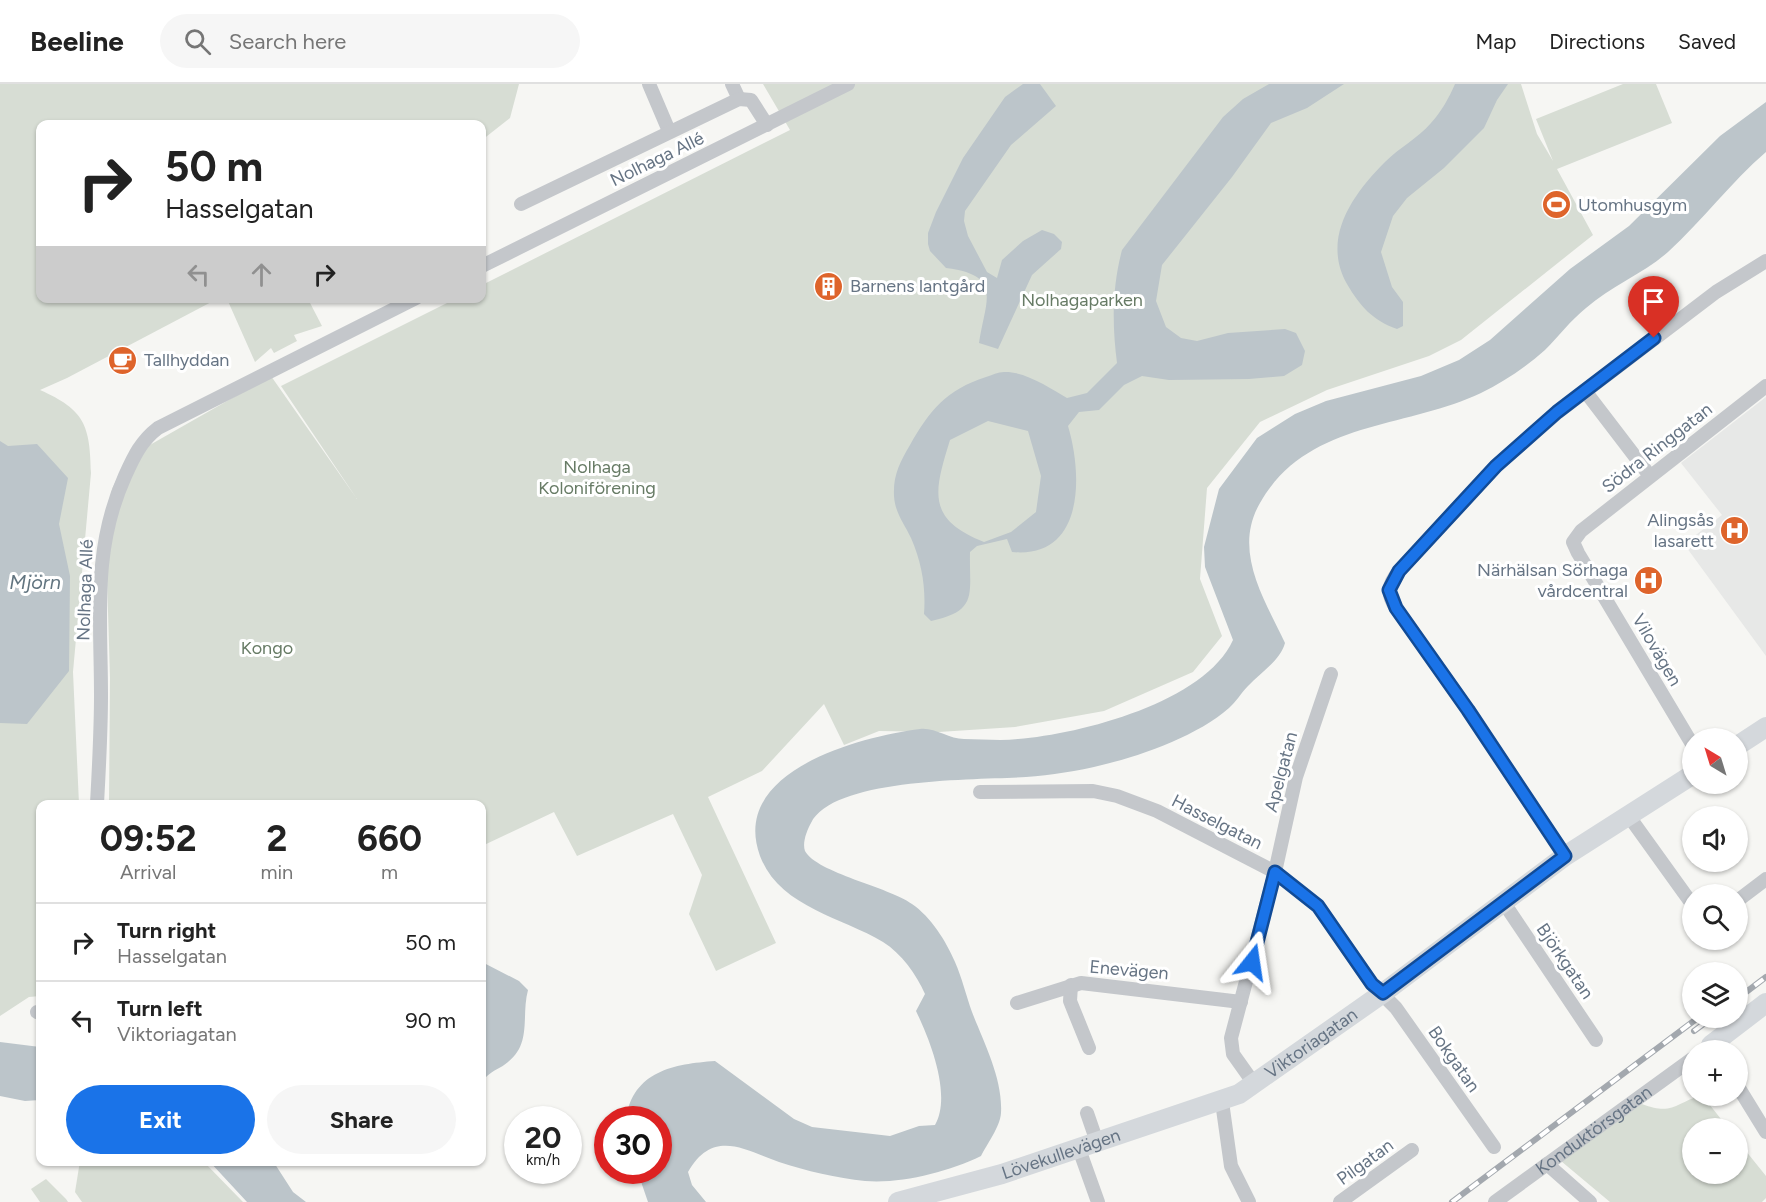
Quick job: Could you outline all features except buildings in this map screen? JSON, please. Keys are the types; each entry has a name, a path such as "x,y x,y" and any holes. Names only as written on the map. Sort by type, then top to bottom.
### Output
{"street":[{"path":"650,84 669,131"},
{"path":"732,84 739,99"},
{"name":"Nolhaga Allé","path":"486,264 848,84"},
{"path":"521,204 739,99 751,100 767,125"},
{"path":"1565,856 1468,710 1390,599 1389,590 1393,578 1496,466 1585,391 1716,292 1766,261"},
{"name":"Nolhaga Allé","path":"97,800 101,729 101,558 110,510 134,454 144,439 158,428 406,303"},
{"name":"Södra Ringgatan","path":"1573,542 1581,531 1766,386"},
{"path":"1585,391 1650,476"},
{"name":"Vilovägen","path":"1573,542 1682,728"},
{"name":"Apelgatan","path":"1255,1085 1233,1054 1231,1038 1275,872 1296,777 1331,674"},
{"path":"1748,739 1766,727"},
{"name":"Viktoriagatan","path":"1222,1102 1255,1085 1383,993 1565,856 1682,781"},
{"name":"Hasselgatan","path":"980,792 1093,791 1117,796 1157,811 1275,872 1318,906 1372,984 1383,993"},
{"path":"1628,815 1682,890"},
{"path":"1748,893 1766,879"},
{"name":"Björkgatan","path":"1504,903 1596,1040"},
{"name":"Enevägen","path":"1017,1003 1081,983 1183,993 1241,1002"},
{"path":"1071,985 1070,1000 1089,1048"},
{"name":"Bokgatan","path":"1383,993 1494,1147"},
{"path":"1720,1040 1766,1003"},
{"name":"Konduktörsgatan","path":"1495,1202 1682,1066"},
{"path":"1222,1102 1231,1166 1249,1202"},
{"name":"Lövekullevägen","path":"898,1202 1002,1174 1222,1102"},
{"path":"1748,1103 1766,1132"},
{"path":"1087,1113 1088,1146 1098,1202"},
{"name":"Pilgatan","path":"1340,1202 1412,1150"},
{"path":"1546,1164 1590,1202"}],"shaded area":[{"name":"Alingsås lasarett","path":"1766,397 1766,656 1684,544 1722,515 1681,463"}],"green space":[{"path":"0,84 519,84 510,118 486,137 486,120 36,120 36,303 209,303 40,390 55,397 76,412 82,421 89,443 91,473 73,672 79,800 36,800 36,996 29,997 0,1016"},
{"path":"763,84 1521,84 1537,134 1553,161 1536,119 1623,84 1656,84 1672,123 1557,169 1593,235 1461,340 1429,356 1327,390 1260,422 1207,488 1200,579 1222,636 1193,672 1104,711 1015,727 939,732 879,731 844,745 824,704 762,771 708,797 776,943 716,971 689,914 702,875 673,814 577,856 554,812 486,844 486,800 109,800 110,678 106,544 111,519 112,489 122,468 134,454 271,376 357,499 281,386 447,303 486,303 486,283 790,130"},
{"path":"229,303 310,303 322,326 294,335 297,341 274,353 271,348 255,362"},
{"path":"1682,1103 1682,1106 1711,1106 1720,1118 1682,1118 1682,1184 1748,1184 1748,1154 1766,1176 1766,1198 1762,1202 1610,1202 1561,1161 1642,1104 1661,1109"},
{"path":"79,1166 208,1166 243,1202 82,1202 75,1192"},
{"path":"46,1179 68,1202 40,1202 31,1189"}],"water":[{"path":"1023,84 1040,84 1056,106 1011,145 965,211 964,221 968,236 987,272 997,278 1002,260 1023,241 1042,230 1054,234 1062,242 1061,249 1032,275 998,349 979,343 986,303 984,284 976,277 946,268 930,251 928,233 963,158 1005,97"},
{"path":"1269,84 1344,84 1307,108 1271,123 1232,177 1162,265 1156,301 1166,327 1181,338 1197,341 1228,333 1285,329 1296,333 1305,351 1302,365 1284,376 1249,379 1169,380 1142,376 1124,385 1099,410 1079,412 1068,426 1076,468 1076,490 1073,510 1065,528 1053,542 1036,551 1012,552 1007,539 977,546 970,552 970,590 964,606 946,617 931,621 924,614 924,585 918,557 898,513 894,496 898,469 917,433 940,403 972,382 995,374 1012,372 1037,381 1067,398 1087,393 1117,363 1114,306 1116,278 1122,250 1223,117 1243,99","holes":["988,421 1028,431 1041,476 1036,512 1011,532 984,542 952,524 939,502 938,489 950,440"]},
{"path":"1455,84 1508,84 1497,100 1484,128 1444,168 1407,198 1393,216 1381,252 1392,287 1403,302 1403,326 1397,329 1380,321 1368,311 1347,284 1340,267 1337,250 1339,234 1344,218 1362,188 1385,162 1431,123"},
{"path":"1766,102 1766,152 1668,252 1596,300 1530,362 1490,389 1452,405 1360,430 1331,441 1304,456 1280,476 1260,503 1252,521 1249,539 1254,575 1285,643 1274,661 1248,686 1232,706 1217,718 1186,736 1151,750 1084,769 1026,777 943,781 876,789 847,797 825,808 811,823 804,844 805,851 812,859 838,873 912,904 932,923 951,954 992,1061 1001,1100 1001,1113 996,1130 981,1156 924,1176 894,1181 865,1181 800,1168 741,1148 718,1147 708,1150 688,1172 692,1185 706,1202 648,1202 642,1184 672,1184 672,1106 629,1106 637,1090 646,1080 671,1068 715,1061 794,1119 812,1127 890,1136 919,1126 935,1125 940,1113 940,1083 937,1068 916,1011 925,994 913,972 896,952 883,942 796,899 769,873 760,856 755,826 763,801 781,781 806,764 834,750 894,733 925,729 964,739 1005,740 1044,736 1106,722 1139,711 1196,681 1218,662 1233,640 1205,567 1204,547 1219,489 1257,438 1295,414 1326,401 1421,376 1459,360 1490,340 1570,269 1629,226 1720,136"},
{"name":"Mjörn","path":"0,441 8,446 37,444 68,478 59,524 70,576 69,671 27,724 0,723"},
{"path":"486,964 519,981 528,990 523,1038 520,1046 508,1062 486,1077"},
{"path":"0,1042 36,1046 36,1100 25,1101 0,1096"},
{"path":"214,1166 276,1166 293,1192 306,1202 247,1202"}],"railway":[{"path":"1748,991 1766,977"},
{"path":"1452,1202 1684,1028"},
{"path":"1694,1031 1698,1028"}],"place":[{"name":"Utomhusgym","path":"1557,205"},
{"name":"Barnens lantgård","path":"829,286"},
{"name":"Tallhyddan","path":"123,360"},
{"name":"Alingsås lasarett","path":"1735,530"},
{"name":"Närhälsan Sörhaga vårdcentral","path":"1649,580"}],"route":[{"path":"1252,962 1275,872 1318,906 1372,984 1383,993 1565,856 1388,595 1393,578 1496,466 1557,412 1654,338"}],"park label":[{"name":"Nolhagaparken","path":"1082,300"},
{"name":"Nolhaga Koloniförening","path":"597,478"},
{"name":"Kongo","path":"267,648"}]}
